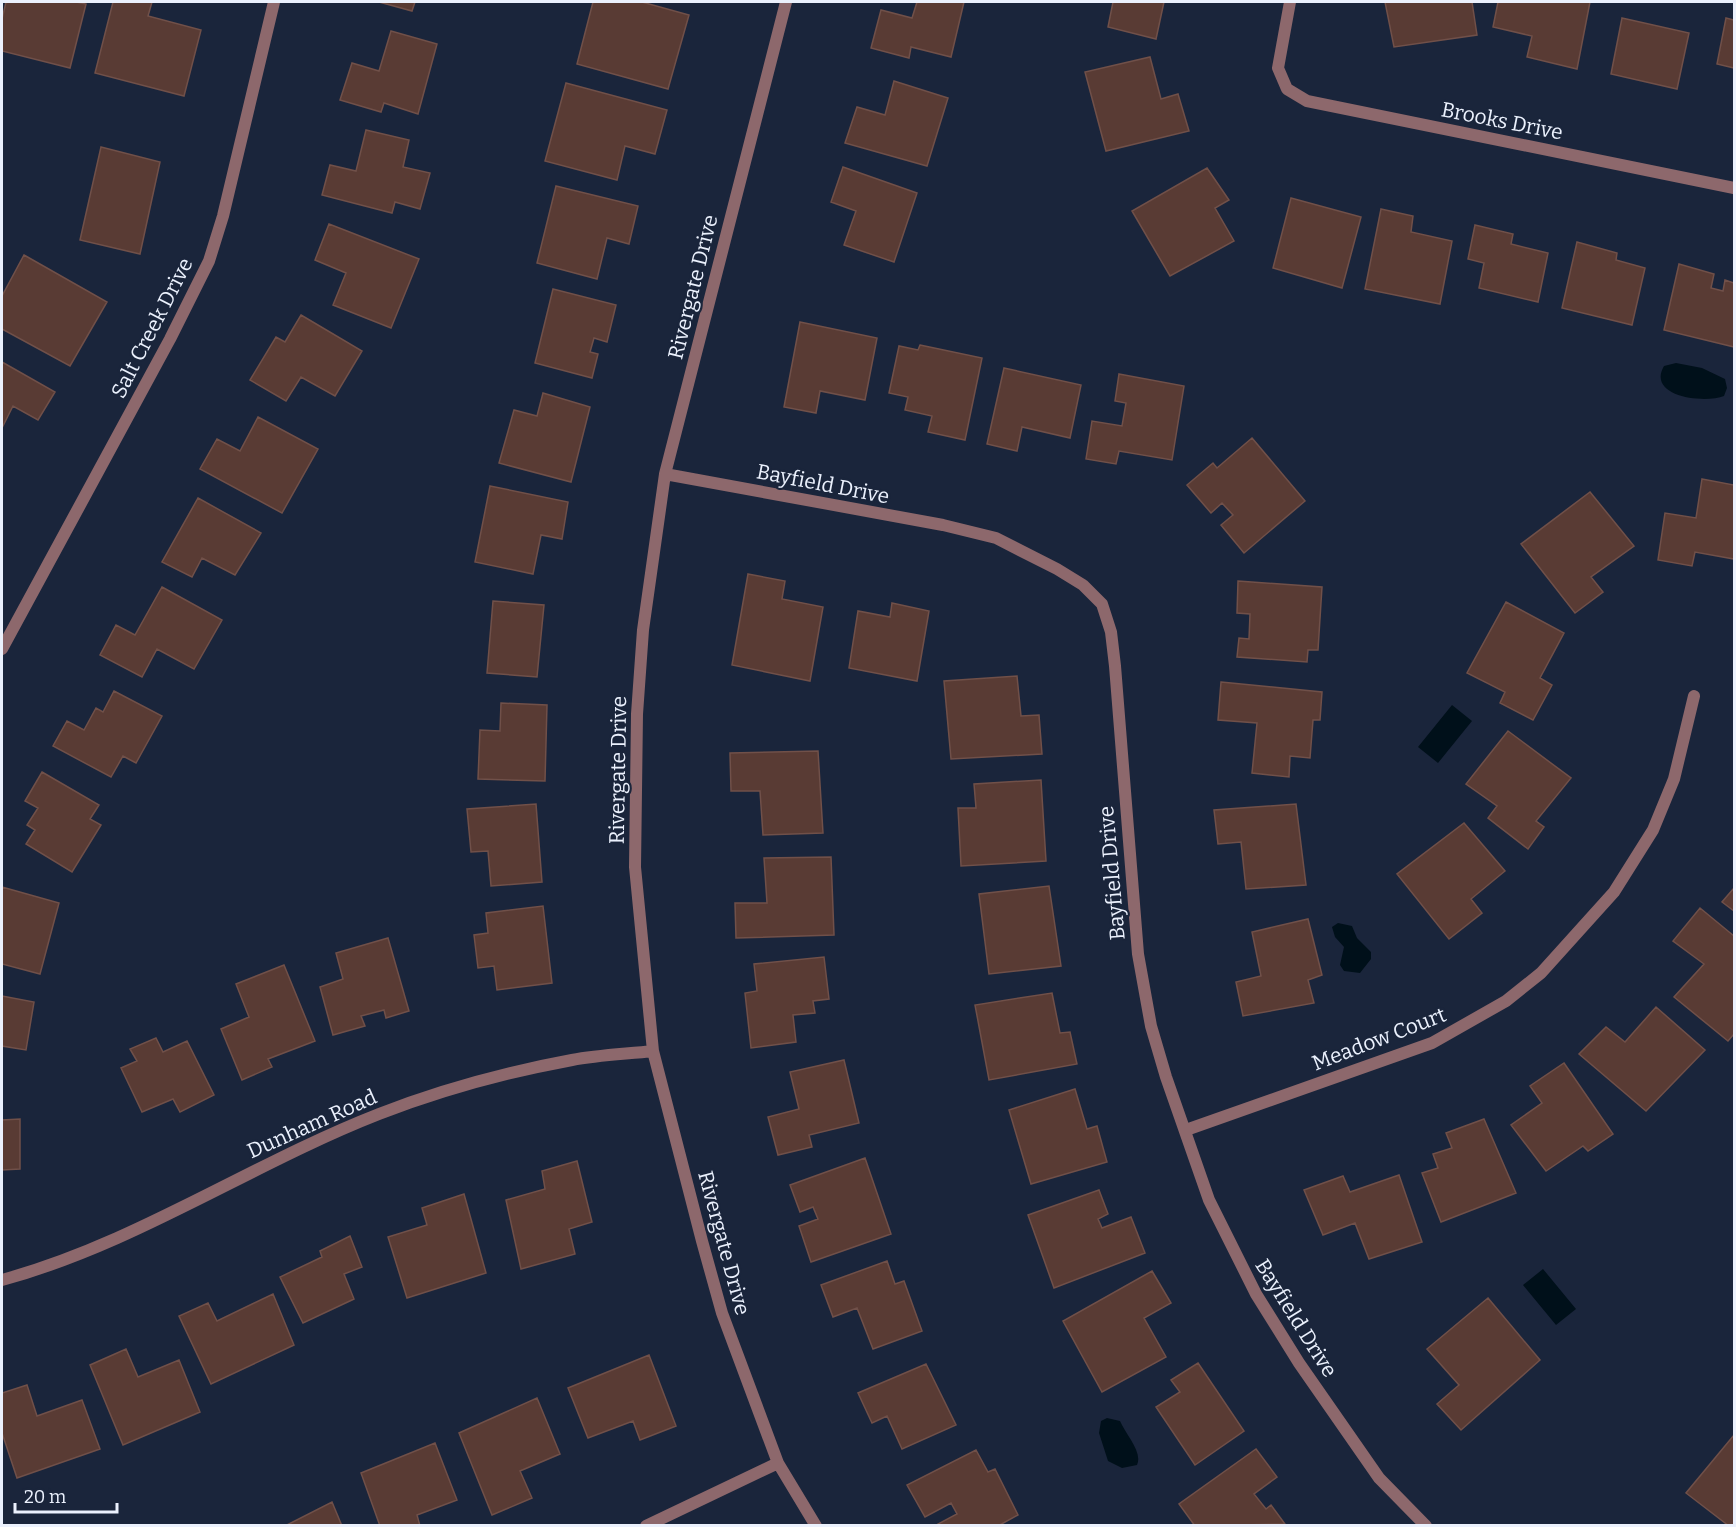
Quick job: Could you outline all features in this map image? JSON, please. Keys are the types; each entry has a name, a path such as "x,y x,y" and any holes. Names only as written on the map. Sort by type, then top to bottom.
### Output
{"street":[{"name":"Salt Creek Drive","path":"2,649 170,339 209,261 223,216 274,2"},
{"name":"Rivergate Drive","path":"786,2 665,474 643,630 637,714 635,867 653,1051 722,1312 778,1463 816,1526"},
{"name":"Brooks Drive","path":"1290,2 1278,68 1287,89 1307,102 1734,188"},
{"name":"Bayfield Drive","path":"665,474 943,525 996,538 1066,574 1083,585 1102,604 1111,632 1115,666 1138,954 1151,1026 1166,1077 1209,1200 1227,1242 1299,1364 1379,1478 1426,1526"},
{"name":"Meadow Court","path":"1186,1130 1432,1043 1506,1001 1541,973 1614,892 1653,830 1674,778 1694,696"},
{"name":"Dunham Road","path":"2,1280 41,1269 105,1245 198,1198 378,1114 426,1097 572,1060 653,1051"},
{"path":"646,1526 778,1463"}],"water":[{"path":"1676,363 1702,368 1725,379 1727,388 1724,396 1692,398 1670,391 1663,385 1661,377 1664,366"},
{"path":"1452,705 1472,721 1438,763 1418,747"},
{"path":"1338,923 1352,926 1357,938 1371,952 1371,959 1360,973 1344,971 1340,965 1344,947 1335,937 1332,927"},
{"path":"1543,1269 1576,1309 1556,1325 1523,1285"},
{"path":"1107,1418 1120,1421 1136,1449 1137,1465 1122,1468 1108,1461 1099,1433 1101,1421"}],"building":[{"path":"6,2 86,4 70,68 2,51 2,19"},
{"path":"113,2 152,2 148,16 201,30 184,96 95,73"},
{"path":"379,2 415,2 412,11"},
{"path":"593,2 642,2 689,15 668,89 577,64"},
{"path":"917,2 964,2 951,57 911,47 909,58 871,48 881,10 912,18"},
{"path":"1113,2 1164,2 1156,39 1108,27"},
{"path":"1385,2 1472,2 1477,35 1394,47"},
{"path":"1498,2 1590,2 1577,69 1527,57 1532,36 1493,27"},
{"path":"1622,18 1689,33 1677,89 1611,74"},
{"path":"1726,18 1734,20 1734,68 1717,64"},
{"path":"391,31 437,44 418,114 384,103 381,112 340,100 352,63 379,71"},
{"path":"1150,57 1161,99 1178,94 1189,131 1106,151 1085,72"},
{"path":"894,81 948,98 927,166 845,143 857,107 885,115"},
{"path":"566,83 667,110 655,154 625,146 617,180 545,161"},
{"path":"366,130 409,140 403,167 430,173 420,209 395,202 392,213 322,195 330,165 356,171"},
{"path":"101,147 160,162 140,254 80,240"},
{"path":"843,167 917,193 894,262 844,245 856,211 831,202"},
{"path":"1207,168 1229,200 1215,208 1234,241 1170,276 1132,211"},
{"path":"556,186 638,206 629,244 607,238 597,279 537,263"},
{"path":"1291,198 1361,217 1342,288 1273,268"},
{"path":"1381,209 1413,216 1411,232 1452,241 1440,304 1365,289"},
{"path":"329,224 419,259 391,328 333,305 346,273 315,260"},
{"path":"1475,225 1513,234 1511,244 1548,253 1538,302 1479,288 1484,263 1468,259"},
{"path":"1577,242 1617,253 1616,260 1645,268 1632,325 1562,308"},
{"path":"24,255 107,302 70,366 2,329 2,296"},
{"path":"1679,264 1714,274 1711,288 1723,291 1725,280 1734,283 1734,347 1664,330"},
{"path":"553,289 616,305 607,342 594,338 590,352 598,354 592,378 535,363"},
{"path":"301,315 362,351 335,396 301,377 286,401 250,380 276,337 285,342"},
{"path":"800,322 877,338 865,400 820,391 816,413 784,407"},
{"path":"920,345 982,358 965,440 928,432 932,416 905,410 908,397 889,393 899,346 918,350"},
{"path":"2,362 55,392 38,420 13,406 2,428"},
{"path":"1004,368 1081,385 1070,438 1022,427 1017,451 987,444"},
{"path":"1119,374 1184,386 1172,460 1119,451 1116,464 1086,459 1092,421 1122,426 1126,403 1115,401"},
{"path":"543,393 590,407 571,482 499,463 514,410 537,416"},
{"path":"258,417 318,449 282,513 200,469 217,439 240,451"},
{"path":"1252,438 1305,501 1244,553 1221,525 1233,515 1222,503 1211,513 1187,485 1213,463 1217,468"},
{"path":"1702,479 1734,485 1734,559 1695,552 1692,566 1658,560 1665,513 1696,518"},
{"path":"490,486 568,502 562,539 541,535 533,574 475,562"},
{"path":"1590,492 1634,546 1591,577 1603,592 1575,613 1521,544"},
{"path":"198,498 261,533 235,575 202,558 192,577 162,562"},
{"path":"748,574 785,581 782,599 823,607 810,681 732,665"},
{"path":"1238,581 1322,587 1318,650 1308,650 1307,662 1237,657 1239,638 1249,639 1250,614 1237,613"},
{"path":"162,587 222,620 194,669 157,649 142,677 100,655 116,625 135,635"},
{"path":"493,601 544,605 537,677 487,673"},
{"path":"1506,602 1564,633 1540,678 1552,685 1533,720 1500,703 1505,692 1467,673"},
{"path":"892,603 929,611 917,681 849,668 858,611 890,617"},
{"path":"1017,676 1021,716 1039,715 1042,754 951,759 944,681"},
{"path":"1221,682 1322,692 1320,720 1313,720 1310,758 1290,756 1289,777 1252,773 1257,723 1218,720"},
{"path":"114,691 162,716 136,763 123,756 111,777 53,746 67,721 84,730 96,708 103,712"},
{"path":"501,703 547,705 545,781 478,779 480,730 500,731"},
{"path":"1508,731 1571,778 1536,821 1544,827 1528,849 1488,818 1497,806 1466,784"},
{"path":"818,751 823,833 763,835 760,791 731,791 730,753"},
{"path":"42,772 99,805 90,819 101,825 72,872 26,844 35,830 27,825 38,808 25,801"},
{"path":"1041,780 1046,861 961,866 958,808 976,808 974,784"},
{"path":"536,804 542,882 491,886 488,851 471,852 467,809"},
{"path":"1296,804 1306,885 1246,889 1241,842 1218,844 1214,810"},
{"path":"1464,823 1505,871 1471,899 1482,913 1449,939 1397,874"},
{"path":"831,857 834,935 736,938 735,903 767,903 764,858"},
{"path":"1049,886 1061,966 989,974 979,894"},
{"path":"2,887 59,903 40,974 2,964"},
{"path":"1734,888 1734,911 1722,902"},
{"path":"543,906 552,983 497,990 494,966 478,968 474,935 488,933 486,913"},
{"path":"1700,908 1734,936 1734,1034 1728,1041 1674,997 1704,964 1673,941"},
{"path":"1308,919 1322,975 1308,980 1314,1003 1243,1016 1236,982 1261,976 1252,932"},
{"path":"388,938 409,1011 386,1018 384,1010 361,1016 365,1026 333,1035 320,987 343,979 336,953"},
{"path":"824,957 829,999 813,1001 815,1013 793,1015 796,1042 751,1048 745,993 757,991 754,964"},
{"path":"284,965 315,1041 268,1059 272,1067 242,1080 221,1029 249,1017 236,984"},
{"path":"1052,993 1060,1033 1070,1032 1077,1064 989,1080 975,1005"},
{"path":"2,996 34,1002 26,1050 2,1046"},
{"path":"1656,1007 1705,1050 1646,1111 1579,1054 1606,1027 1625,1042"},
{"path":"156,1038 163,1052 187,1041 214,1095 180,1112 173,1099 142,1112 121,1068 137,1061 130,1049"},
{"path":"844,1060 859,1123 809,1135 812,1147 778,1155 768,1117 799,1109 790,1072"},
{"path":"1564,1063 1613,1134 1588,1151 1583,1146 1546,1171 1511,1125 1542,1103 1530,1086"},
{"path":"1075,1089 1087,1129 1097,1126 1107,1162 1031,1184 1009,1110"},
{"path":"20,1119 20,1169 2,1170 2,1120"},
{"path":"1484,1119 1516,1193 1441,1222 1422,1173 1438,1168 1433,1154 1452,1148 1446,1133"},
{"path":"865,1158 891,1234 811,1262 799,1226 818,1219 813,1207 800,1212 790,1185"},
{"path":"577,1161 592,1222 569,1229 575,1254 521,1269 506,1200 545,1189 542,1171"},
{"path":"1399,1175 1422,1242 1369,1259 1355,1223 1323,1235 1304,1190 1343,1176 1350,1192"},
{"path":"1099,1190 1108,1214 1098,1219 1102,1228 1131,1217 1145,1253 1054,1288 1028,1215"},
{"path":"464,1194 486,1273 407,1298 388,1237 427,1225 422,1208"},
{"path":"350,1236 362,1267 344,1274 354,1299 303,1323 280,1277 322,1257 320,1251"},
{"path":"887,1261 895,1284 904,1281 922,1331 873,1349 857,1308 833,1317 821,1285"},
{"path":"1152,1271 1171,1303 1144,1318 1166,1357 1102,1392 1063,1321"},
{"path":"273,1294 294,1345 211,1384 179,1316 208,1303 217,1321"},
{"path":"1488,1298 1540,1360 1461,1430 1437,1404 1459,1385 1427,1349"},
{"path":"126,1349 138,1377 179,1360 200,1412 123,1445 90,1365"},
{"path":"649,1355 676,1426 640,1440 633,1421 588,1438 568,1388"},
{"path":"1198,1363 1244,1431 1195,1465 1156,1407 1180,1392 1171,1380"},
{"path":"926,1364 956,1425 902,1449 887,1416 872,1423 858,1393"},
{"path":"27,1385 37,1416 82,1400 100,1449 17,1478 2,1433 2,1393"},
{"path":"537,1398 560,1454 520,1471 532,1498 492,1515 459,1433"},
{"path":"1734,1435 1734,1526 1729,1526 1686,1493"},
{"path":"435,1443 457,1500 417,1515 420,1526 380,1526 361,1473"},
{"path":"1256,1449 1277,1477 1254,1494 1266,1509 1271,1505 1285,1524 1195,1526 1179,1504"},
{"path":"976,1450 988,1472 995,1469 1018,1515 998,1526 939,1526 938,1524 957,1514 951,1503 925,1517 907,1485"},
{"path":"332,1502 342,1526 285,1526"}]}
